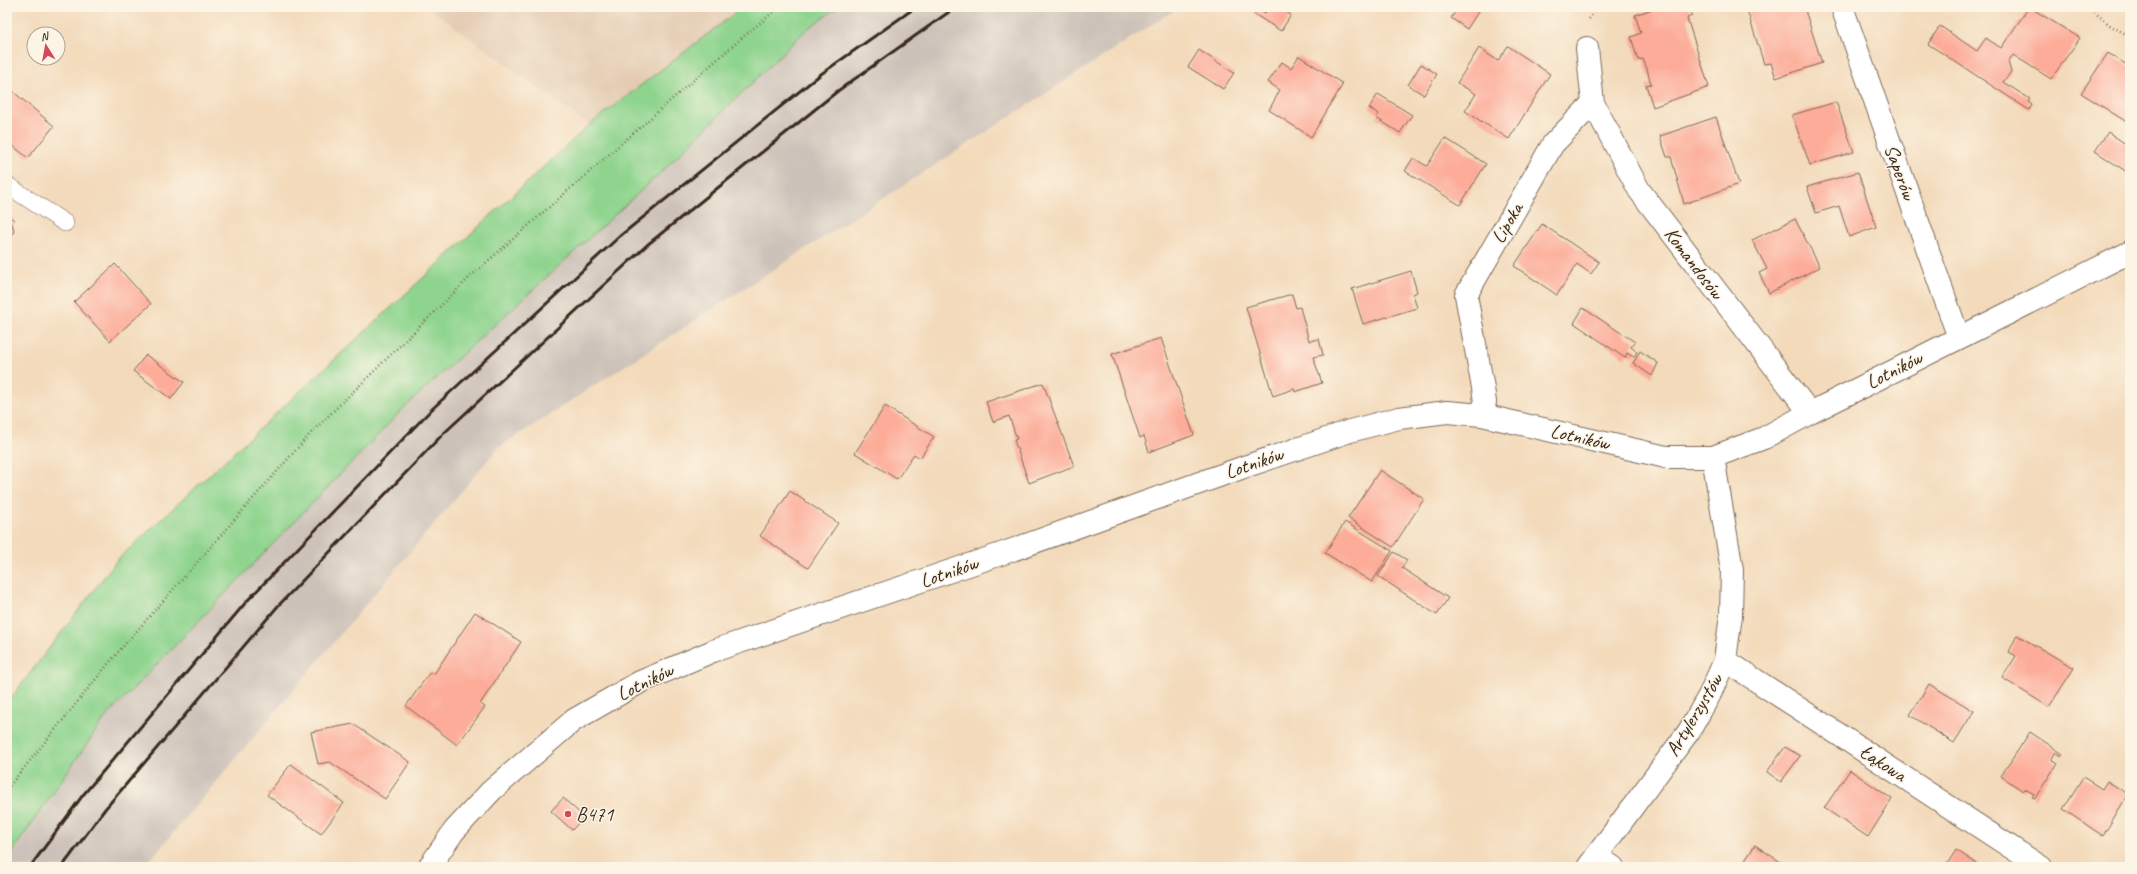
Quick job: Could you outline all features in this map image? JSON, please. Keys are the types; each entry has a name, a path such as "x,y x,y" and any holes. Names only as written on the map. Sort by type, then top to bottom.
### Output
{"street":[{"name":"Saperów","path":"1842,7 1959,338"},
{"path":"1588,48 1593,103"},
{"name":"Komandosów","path":"1593,103 1639,190 1810,413"},
{"name":"Lipoka","path":"1482,414 1485,402 1466,295 1553,144 1593,103"},
{"name":"Lotników","path":"429,867 454,831 490,791 574,720 640,682 713,651 1001,554 1244,467 1350,431 1399,418 1447,412 1482,414 1666,457 1713,457 1764,438 1810,413 2130,252"},
{"name":"Artylerzystów","path":"1599,863 1689,731 1709,696 1725,660 1731,615 1732,570 1713,457"},
{"name":"Łąkowa","path":"1725,660 2041,867"}],"lane":[{"path":"7,185 65,223"}],"path":[{"path":"7,789 32,756 113,658 309,435 472,274 745,35 780,7"},
{"path":"2088,7 2111,26 2130,36"}],"shaded area":[{"path":"428,7 743,7 589,125"},
{"path":"838,7 1179,7 498,448 144,867 7,867 7,859 105,718 405,407 656,177 807,29"}],"green space":[{"path":"743,7 838,7 807,29 656,177 405,407 105,718 7,859 7,703 117,560 589,125"}],"building":[{"path":"1268,7 1279,7 1291,15 1281,31 1254,14 1257,8 1265,13"},
{"path":"1459,7 1477,7 1480,9 1467,29 1451,18"},
{"path":"1658,7 1689,7 1692,16 1687,18 1709,87 1653,107 1646,85 1651,84 1647,69 1643,59 1638,60 1631,37 1641,33 1635,15"},
{"path":"1746,7 1804,7 1822,63 1776,78 1771,63 1764,64"},
{"path":"2029,7 2080,38 2051,79 2013,55 2008,62 2011,72 2003,82 2030,99 2028,102 2032,105 2029,110 1928,44 1940,26 1977,51 1986,38 2001,48"},
{"path":"1508,46 1550,74 1509,139 1465,111 1476,94 1457,83 1479,48 1498,61"},
{"path":"1199,50 1234,73 1223,89 1188,67"},
{"path":"2108,53 2130,67 2130,124 2081,93"},
{"path":"1299,56 1343,84 1311,137 1269,110 1280,90 1268,82 1282,62 1291,68"},
{"path":"1421,64 1437,74 1424,95 1408,85"},
{"path":"10,89 54,126 28,158 7,141 7,93"},
{"path":"1378,94 1412,115 1400,133 1376,118 1379,114 1369,108"},
{"path":"1836,102 1854,152 1810,165 1792,115"},
{"path":"1716,117 1739,184 1684,204 1671,157 1667,157 1660,136"},
{"path":"2108,132 2130,147 2130,174 2095,151"},
{"path":"1445,138 1486,164 1460,205 1405,171 1413,158 1427,166"},
{"path":"1858,172 1876,227 1849,237 1839,206 1816,213 1807,187"},
{"path":"7,215 14,220 12,223 14,231 10,238 7,238"},
{"path":"1795,219 1820,267 1769,293 1759,273 1767,269 1752,240"},
{"path":"1542,224 1599,262 1591,274 1577,264 1557,295 1514,266"},
{"path":"115,264 151,304 110,341 74,302"},
{"path":"1411,271 1417,292 1413,294 1417,308 1363,324 1352,289"},
{"path":"1292,294 1296,308 1300,307 1309,341 1319,339 1323,355 1313,357 1322,383 1295,392 1294,389 1273,396 1246,307"},
{"path":"1583,308 1635,342 1631,347 1637,352 1634,357 1627,353 1625,358 1574,323"},
{"path":"1161,338 1194,435 1149,452 1144,436 1140,438 1112,354"},
{"path":"1640,351 1658,363 1652,376 1633,363"},
{"path":"146,355 184,382 171,399 133,371"},
{"path":"1043,383 1074,466 1029,483 1014,440 1017,439 1009,416 993,422 986,402"},
{"path":"885,406 934,437 920,458 914,454 897,479 855,453"},
{"path":"1380,470 1424,499 1393,547 1348,518"},
{"path":"790,491 838,523 808,568 760,536"},
{"path":"1345,522 1392,551 1372,582 1325,553"},
{"path":"1394,552 1407,560 1402,568 1448,598 1437,615 1378,576"},
{"path":"475,612 521,642 480,704 485,707 457,745 406,706 430,672 434,674"},
{"path":"2017,635 2074,668 2049,707 2002,678 2016,656 2009,652"},
{"path":"1929,684 1974,711 1954,743 1910,715"},
{"path":"353,724 410,762 385,799 330,762 318,764 311,732"},
{"path":"2030,732 2063,754 2062,756 2056,752 2051,760 2057,764 2035,798 2032,797 2034,794 2025,789 2023,791 2001,776"},
{"path":"1785,747 1800,756 1781,782 1767,772"},
{"path":"291,764 344,803 321,834 267,795"},
{"path":"1850,770 1892,799 1868,837 1824,808"},
{"path":"2083,777 2102,789 2107,781 2128,794 2103,836 2063,809"},
{"name":"B471","path":"563,798 584,817 572,830 551,811"},
{"path":"1755,845 1788,867 1741,867"},
{"path":"1956,850 1982,867 1945,867"}],"railway":[{"path":"30,867 83,795 247,601 431,410 620,236 821,74 916,7"},
{"path":"62,867 105,809 278,606 442,435 647,245 839,90 956,7"}],"place":[{"name":"B471","path":"568,814"}]}
